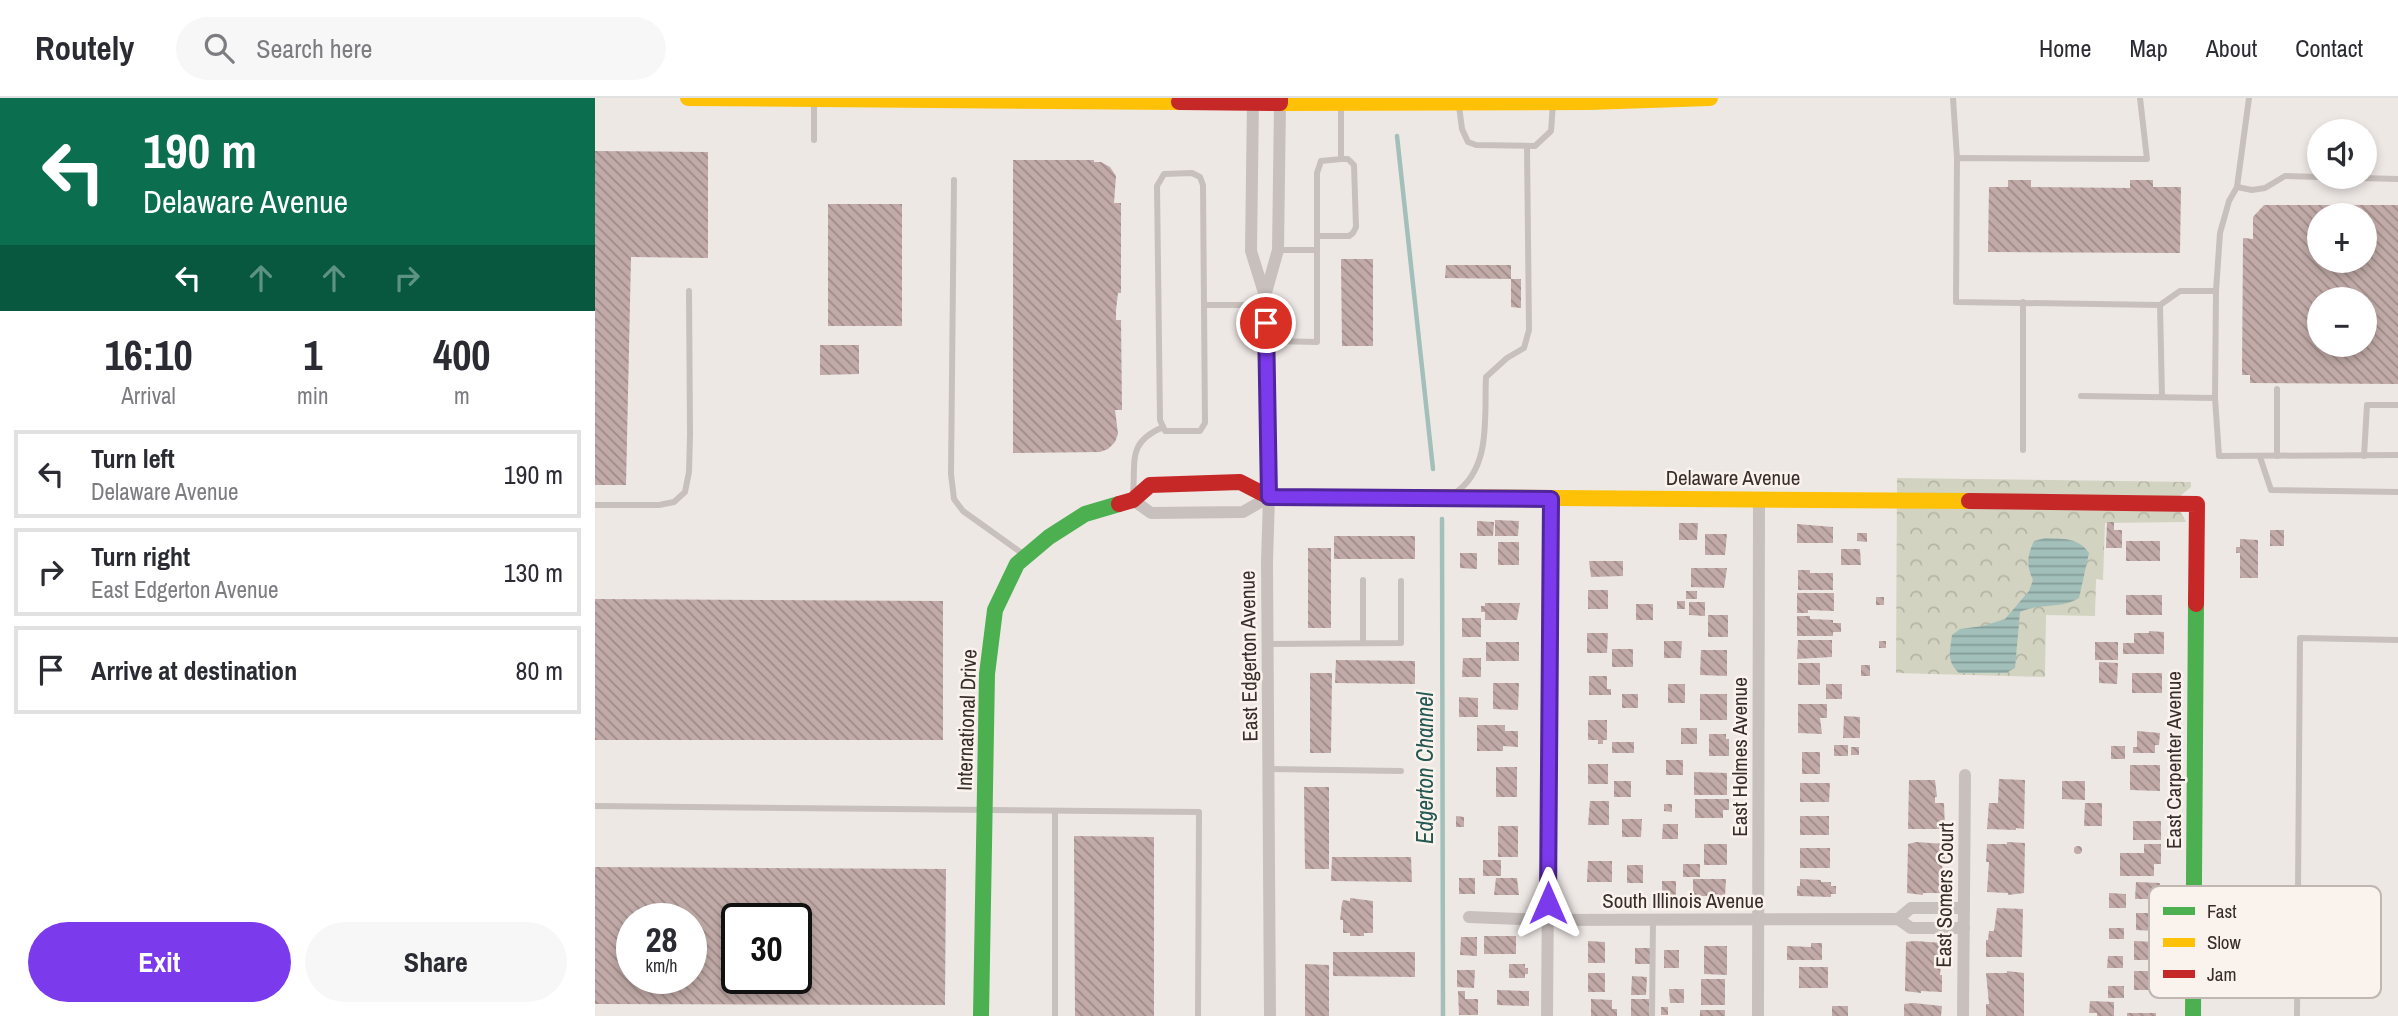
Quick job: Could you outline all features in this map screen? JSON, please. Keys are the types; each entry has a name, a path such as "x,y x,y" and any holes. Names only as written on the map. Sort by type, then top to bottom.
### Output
{"street":[{"path":"688,98 1253,100 1341,103 1710,98"},
{"name":"East Edgerton Avenue","path":"1253,100 1251,251 1265,301 1269,497 1267,562 1270,1016"},
{"name":"East Edgerton Avenue","path":"1265,301 1278,250 1280,101"},
{"name":"International Drive","path":"981,1016 988,674 995,610 1006,583 1024,555 1049,537 1086,514 1133,499 1150,485 1240,482 1269,497"},
{"path":"1133,499 1151,513 1243,512 1269,497"},
{"name":"Delaware Avenue","path":"1269,497 1759,498 2197,504"},
{"name":"East Holmes Avenue","path":"1758,1016 1759,498"},
{"path":"1547,1016 1551,499"},
{"name":"East Carpenter Avenue","path":"2194,886 2197,504"},
{"name":"East Somers Court","path":"1963,1016 1965,775"},
{"name":"South Illinois Avenue","path":"1898,919 1911,908 1964,908"},
{"name":"South Illinois Avenue","path":"1469,917 1759,921 1898,919 1911,928 1964,928"},
{"name":"East Carpenter Avenue","path":"2193,998 2193,1016"}],"lane":[{"path":"814,140 815,98"},
{"path":"1953,98 1957,158 1956,302 2161,305 2180,291 2216,291"},
{"path":"1957,158 2147,159 2140,98"},
{"path":"2249,98 2237,187 2229,201 2220,233 2216,291 2215,398 2219,456 2398,455"},
{"path":"1459,103 1462,128 1468,142 1476,145 1535,146 1551,131 1561,101"},
{"path":"1341,103 1341,159"},
{"path":"1448,498 1467,483 1478,465 1483,447 1486,377 1507,358 1524,348 1529,330 1527,146"},
{"path":"1266,341 1317,342 1317,236 1318,166 1326,159 1351,161 1354,165 1356,227 1349,236 1317,236"},
{"path":"1192,173 1200,177 1203,185 1204,306 1205,422 1199,431 1165,431 1160,420 1157,186 1164,174 1192,173"},
{"path":"2237,187 2252,190 2265,188 2285,176 2307,177"},
{"path":"2377,178 2398,178"},
{"path":"954,180 951,474 954,499 963,511 1024,555"},
{"path":"1278,250 1317,250"},
{"path":"595,505 659,505 674,502 685,492 689,472 690,434 689,291"},
{"path":"1204,306 1265,301"},
{"path":"2023,302 2023,450"},
{"path":"2161,305 2162,397"},
{"path":"2277,389 2277,456"},
{"path":"2081,396 2215,398"},
{"path":"2364,456 2367,405 2398,405"},
{"path":"1133,499 1134,456 1137,448 1148,434 1163,427"},
{"path":"2260,457 2271,490 2398,492"},
{"path":"1363,580 1363,643"},
{"path":"1268,644 1401,643 1401,581"},
{"path":"2298,886 2300,638 2398,640"},
{"path":"1269,769 1401,771"},
{"path":"595,806 1199,812 1198,1016"},
{"path":"1055,811 1055,1016"},
{"path":"1652,1016 1653,919"},
{"path":"2297,998 2297,1016"}],"green space":[{"path":"1897,478 2191,482 2191,487 2179,497 2180,511 2186,522 2105,523 2103,580 2096,579 2095,616 2046,615 2045,677 1896,673"}],"water":[{"path":"2045,538 2075,541 2089,553 2079,598 2065,604 2020,612 2015,668 2006,673 1959,673 1951,660 1952,635 1960,629 2005,619 2029,591 2033,580 2028,565 2030,551 2034,541"}],"building":[{"path":"595,151 708,152 708,258 631,257 626,485 595,485"},
{"path":"1013,160 1094,160 1110,167 1116,176 1114,203 1121,203 1121,293 1118,293 1116,320 1121,320 1122,410 1115,410 1118,434 1115,442 1100,452 1013,453"},
{"path":"2008,180 2031,180 2031,187 2130,188 2130,180 2153,180 2153,187 2181,187 2180,253 1988,252 1989,187 2008,187"},
{"path":"828,204 902,204 902,326 828,326"},
{"path":"2264,205 2307,205 2307,273 2377,273 2377,205 2398,205 2398,384 2250,383 2250,375 2242,375 2243,238 2253,239 2253,217"},
{"path":"1341,259 1373,259 1373,346 1342,346"},
{"path":"1446,265 1511,265 1511,279 1445,278"},
{"path":"1511,279 1521,279 1521,308 1511,307"},
{"path":"820,345 859,345 859,374 820,375"},
{"path":"1495,520 1519,521 1518,536 1495,536"},
{"path":"1477,521 1494,522 1493,536 1477,536"},
{"path":"2107,522 2114,522 2114,530 2122,530 2122,548 2106,548"},
{"path":"1679,523 1698,523 1697,540 1679,540"},
{"path":"1797,524 1833,527 1833,543 1797,543"},
{"path":"2270,530 2284,530 2284,546 2270,546"},
{"path":"1857,533 1867,533 1867,542 1857,541"},
{"path":"1705,534 1727,534 1725,555 1705,555"},
{"path":"1334,536 1415,536 1415,559 1334,559"},
{"path":"2240,539 2258,540 2258,578 2240,578 2240,553 2236,553 2236,547 2240,547"},
{"path":"2126,541 2160,541 2160,561 2126,561"},
{"path":"1498,542 1519,542 1519,565 1498,565"},
{"path":"1308,548 1331,548 1331,628 1308,628"},
{"path":"1841,549 1860,549 1861,565 1841,565"},
{"path":"1460,553 1477,553 1477,569 1460,568"},
{"path":"1589,561 1623,561 1623,576 1591,577"},
{"path":"1691,568 1727,568 1724,588 1691,587"},
{"path":"1798,570 1833,573 1833,590 1798,590"},
{"path":"1588,590 1608,590 1608,609 1588,609"},
{"path":"1686,591 1697,591 1697,599 1686,599"},
{"path":"1797,593 1834,593 1834,611 1808,610 1808,613 1797,613"},
{"path":"2126,595 2162,595 2162,615 2126,615"},
{"path":"1876,597 1884,597 1884,605 1876,605"},
{"path":"595,599 943,601 943,740 595,740"},
{"path":"1677,601 1685,601 1685,609 1677,609"},
{"path":"1689,602 1705,602 1705,616 1689,615"},
{"path":"1485,603 1520,603 1517,620 1485,620 1485,612 1481,612 1481,606 1485,606"},
{"path":"1636,604 1653,604 1653,620 1636,620"},
{"path":"1708,615 1728,615 1728,637 1708,637"},
{"path":"1797,616 1833,620 1833,623 1841,623 1841,632 1833,632 1833,636 1797,636"},
{"path":"1462,618 1481,618 1481,637 1462,637"},
{"path":"2164,632 2164,654 2123,654 2123,643 2134,643 2134,633"},
{"path":"1587,633 1608,633 1607,653 1587,653"},
{"path":"1798,640 1832,640 1832,657 1797,659"},
{"path":"1664,641 1682,641 1681,658 1664,658"},
{"path":"1879,641 1886,641 1886,648 1879,648"},
{"path":"1486,642 1519,642 1519,661 1486,661"},
{"path":"2095,642 2118,642 2118,660 2095,660"},
{"path":"1612,649 1633,649 1633,667 1612,667"},
{"path":"1701,650 1727,650 1727,676 1700,675"},
{"path":"1463,658 1481,658 1481,677 1462,677"},
{"path":"1336,660 1415,661 1415,684 1335,683"},
{"path":"2099,662 2118,663 2117,684 2099,683"},
{"path":"1798,663 1820,663 1820,685 1798,685"},
{"path":"1861,665 1870,665 1870,676 1861,676"},
{"path":"1310,673 1332,673 1331,753 1310,753"},
{"path":"2132,673 2162,673 2162,693 2132,693"},
{"path":"1589,676 1607,676 1607,689 1611,689 1611,695 1589,695"},
{"path":"1493,683 1519,683 1518,710 1493,709"},
{"path":"1668,684 1685,684 1685,703 1668,703"},
{"path":"1826,684 1842,684 1842,699 1826,699"},
{"path":"1622,694 1638,694 1638,708 1622,708"},
{"path":"1700,694 1727,694 1727,720 1700,720"},
{"path":"1459,697 1478,698 1478,717 1459,717"},
{"path":"1798,704 1827,704 1827,718 1820,718 1822,734 1798,733"},
{"path":"1844,716 1860,717 1860,738 1843,738"},
{"path":"1588,720 1607,720 1607,740 1603,740 1603,744 1598,744 1598,740 1588,740"},
{"path":"1477,725 1505,725 1505,731 1518,731 1518,747 1503,746 1503,751 1477,751"},
{"path":"1681,728 1697,728 1697,744 1681,744"},
{"path":"2137,731 2160,733 2155,753 2133,753 2133,747 2137,747"},
{"path":"1709,734 1726,734 1726,739 1729,739 1729,756 1709,756"},
{"path":"1612,742 1634,742 1634,753 1612,753"},
{"path":"1834,745 1848,745 1848,756 1834,756"},
{"path":"2111,746 2125,746 2125,759 2111,759"},
{"path":"1851,747 1859,747 1859,755 1851,755"},
{"path":"1802,752 1820,752 1820,774 1802,774"},
{"path":"1666,760 1683,760 1683,775 1666,775"},
{"path":"1588,764 1608,764 1608,784 1588,784"},
{"path":"2130,765 2160,765 2160,791 2130,790"},
{"path":"1496,767 1517,767 1517,797 1496,797"},
{"path":"1694,772 1727,773 1727,795 1694,795"},
{"path":"1999,779 2025,780 2024,829 1987,829 1989,803 1998,803"},
{"path":"1909,780 1935,780 1935,803 1944,803 1945,829 1908,829"},
{"path":"1614,781 1631,781 1631,797 1614,797"},
{"path":"2062,781 2085,781 2085,800 2062,799"},
{"path":"1800,783 1830,783 1829,802 1800,802"},
{"path":"1304,787 1329,787 1329,869 1305,869"},
{"path":"1695,799 1729,799 1729,810 1723,810 1723,818 1695,818"},
{"path":"1590,801 1609,801 1609,825 1588,825"},
{"path":"2085,803 2102,803 2102,826 2084,826"},
{"path":"1664,804 1672,804 1672,812 1664,811"},
{"path":"1456,816 1464,817 1464,827 1456,827"},
{"path":"1800,816 1829,816 1829,835 1800,835"},
{"path":"1622,819 1642,819 1641,837 1622,837"},
{"path":"2133,821 2161,821 2161,840 2133,840"},
{"path":"1663,824 1678,824 1678,839 1662,839"},
{"path":"1498,826 1518,826 1518,857 1498,857"},
{"path":"1074,836 1154,837 1154,1016 1075,1016"},
{"path":"2025,843 2024,893 2008,895 1987,892 1987,844"},
{"path":"1704,844 1727,844 1727,865 1704,865"},
{"path":"1908,844 1945,844 1945,862 1942,862 1944,893 1907,893"},
{"path":"2144,844 2161,844 2161,864 2154,864 2154,876 2120,876 2120,853 2144,853"},
{"path":"2078,846 2082,850 2078,854 2074,850"},
{"path":"1800,848 1830,848 1830,868 1800,868"},
{"path":"1332,857 1411,857 1412,882 1331,881"},
{"path":"1483,860 1501,860 1501,876 1483,876"},
{"path":"1588,861 1612,861 1612,882 1587,882"},
{"path":"1683,864 1700,864 1700,877 1683,877"},
{"path":"1627,865 1643,865 1643,883 1627,883"},
{"path":"595,867 946,869 945,1005 595,1004"},
{"path":"1459,878 1475,878 1475,894 1459,894"},
{"path":"1496,878 1517,878 1519,895 1494,895"},
{"path":"1693,879 1726,879 1725,896 1693,896"},
{"path":"1800,879 1831,882 1831,886 1836,886 1836,894 1831,894 1831,897 1797,896"},
{"path":"1662,881 1676,881 1676,897 1662,897"},
{"path":"2136,882 2160,883 2160,886 2149,886 2149,899 2135,899"},
{"path":"2109,893 2126,894 2126,908 2109,908"},
{"path":"1350,898 1373,901 1373,933 1350,936 1350,933 1343,933 1343,920 1340,920 1342,903 1343,900 1350,901"},
{"path":"1997,908 2023,909 2022,957 1986,957 1986,940 1989,931 1994,931"},
{"path":"2136,913 2149,913 2149,931 2136,930"},
{"path":"2109,928 2124,928 2124,939 2109,939"},
{"path":"1484,936 1516,936 1516,954 1484,954"},
{"path":"1461,937 1477,937 1477,956 1460,955"},
{"path":"1588,941 1605,942 1605,963 1588,963"},
{"path":"2134,941 2149,942 2149,960 2134,960"},
{"path":"1906,942 1943,943 1940,975 1942,992 1905,991"},
{"path":"1811,943 1822,943 1822,960 1787,960 1787,946 1811,947"},
{"path":"1704,946 1727,946 1727,975 1704,974"},
{"path":"1635,948 1650,948 1650,964 1635,964"},
{"path":"1664,950 1679,950 1679,968 1664,968"},
{"path":"1333,952 1415,952 1415,977 1333,976"},
{"path":"2108,956 2123,956 2123,968 2107,968"},
{"path":"1305,964 1329,965 1329,1016 1305,1016"},
{"path":"1509,964 1525,964 1528,974 1525,974 1525,978 1509,978"},
{"path":"1799,967 1828,967 1828,988 1799,988"},
{"path":"1457,970 1475,970 1474,988 1457,987"},
{"path":"2134,971 2149,971 2149,990 2134,990"},
{"path":"1588,973 1605,973 1605,992 1588,992"},
{"path":"1986,973 2024,973 2024,1016 1986,1016 1986,1004 1989,1004"},
{"path":"1632,976 1647,977 1646,995 1631,995"},
{"path":"1701,979 1725,979 1725,1005 1701,1005"},
{"path":"2108,986 2124,986 2124,998 2108,998"},
{"path":"1669,989 1684,989 1684,1003 1670,1003"},
{"path":"1497,990 1529,991 1529,1006 1497,1005"},
{"path":"1458,991 1465,991 1465,999 1478,999 1478,1015 1459,1015"},
{"path":"1591,999 1612,1000 1612,1009 1617,1009 1617,1016 1591,1016"},
{"path":"1631,999 1649,999 1649,1016 1631,1016"},
{"path":"2090,1001 2114,1002 2114,1016 2089,1013"},
{"path":"1904,1004 1942,1006 1941,1016 1904,1016"},
{"path":"1832,1006 1848,1006 1848,1016 1832,1016"},
{"path":"1661,1007 1668,1007 1668,1015 1661,1015"},
{"path":"1700,1010 1725,1010 1725,1016 1700,1016"},
{"path":"2127,1013 2156,1013 2156,1016 2127,1016"}],"waterway":[{"name":"Edgerton Channel","path":"1397,136 1433,469"},
{"name":"Edgerton Channel","path":"1442,519 1443,1016"}],"traffic: fast":[{"path":"981,1016 987,674 995,610 1017,564 1049,537 1085,514 1119,504"},
{"path":"2194,886 2196,604"},
{"path":"2193,998 2193,1016"}],"traffic: slow":[{"path":"688,98 1179,102"},
{"path":"1280,103 1589,102 1710,98"},
{"path":"1402,497 1969,501"}],"traffic: jam":[{"path":"1179,102 1280,103 1280,98"},
{"path":"1119,504 1133,500 1150,485 1240,482 1269,497 1402,497"},
{"path":"1969,501 2197,504 2196,604"}],"route":[{"path":"1266,323 1269,497 1551,499 1548,903"}]}
